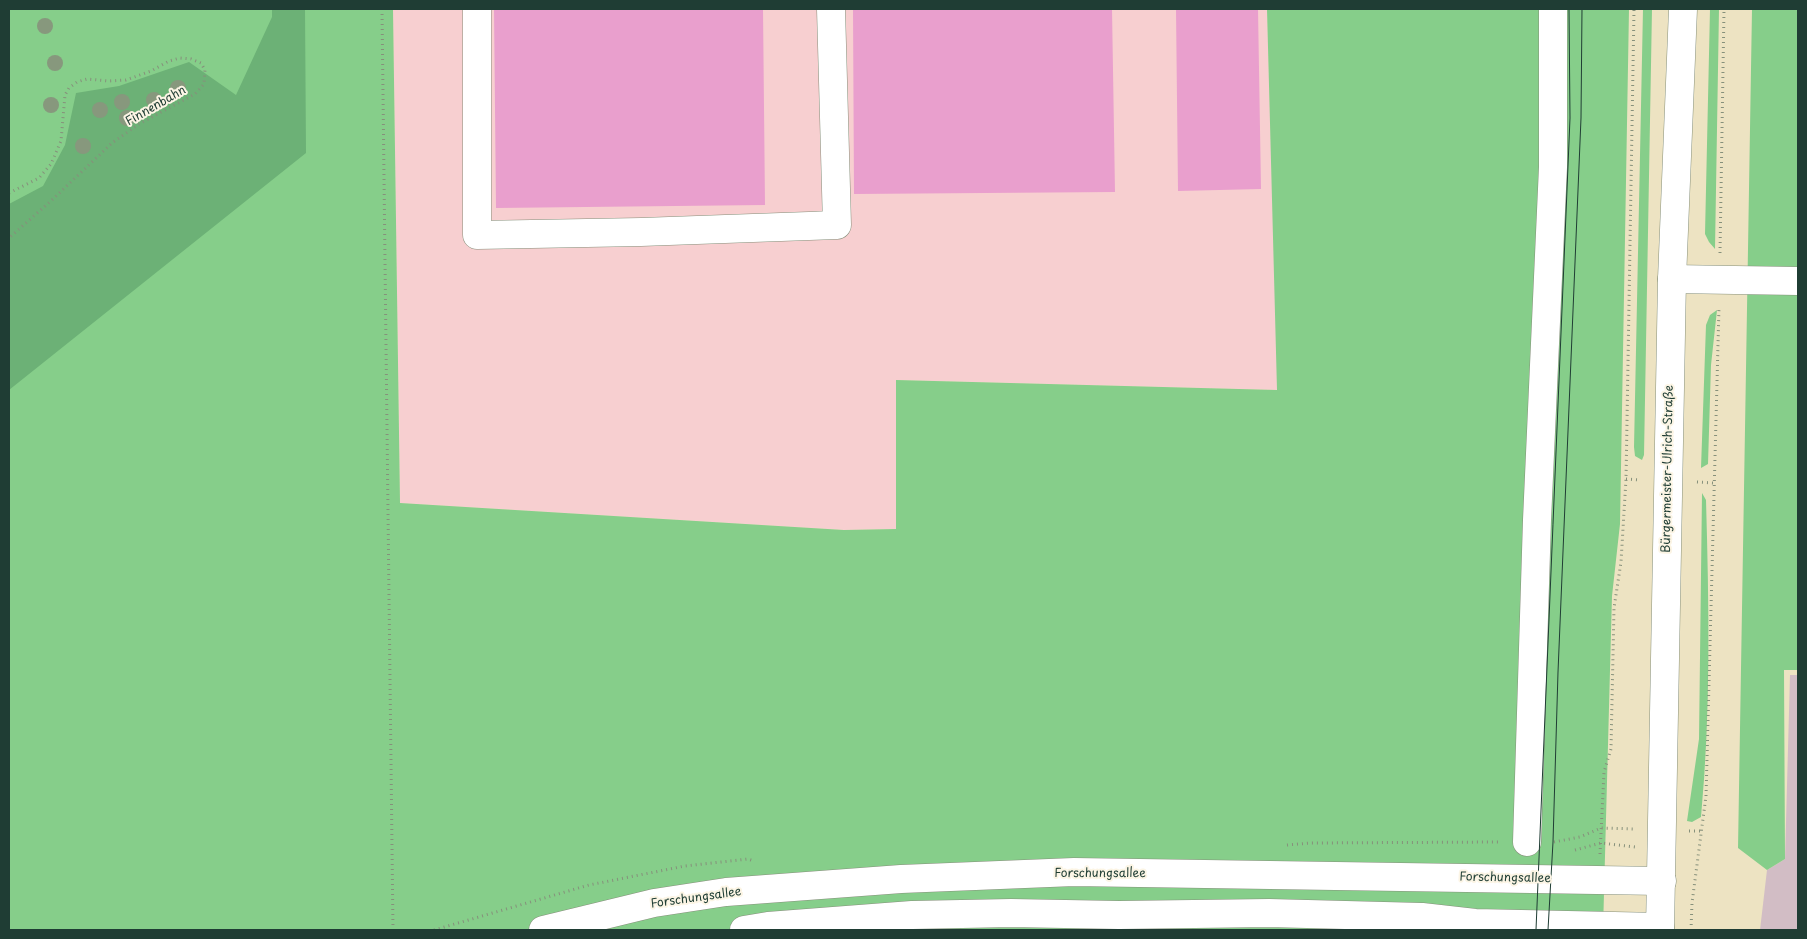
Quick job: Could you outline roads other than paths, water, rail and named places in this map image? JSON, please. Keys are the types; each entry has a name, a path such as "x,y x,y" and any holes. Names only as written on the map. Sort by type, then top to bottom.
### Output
{"street":[{"path":"477,9 477,235 641,232 836,225 830,9"},
{"path":"1527,842 1537,520 1553,167 1553,9"},
{"name":"Bürgermeister-Ulrich-Straße","path":"1660,929 1672,279 1683,9"},
{"path":"1672,279 1798,281"},
{"name":"Forschungsallee","path":"543,930 663,902 726,892 820,884 1074,872 1662,881"},
{"path":"820,884 823,926"},
{"path":"744,930 768,926 823,926 912,916 1011,912 1119,915 1269,913 1422,917 1475,923 1660,929"}],"tram line":[{"path":"1536,930 1570,118 1569,9"},
{"path":"1548,930 1581,118 1582,9"}]}
